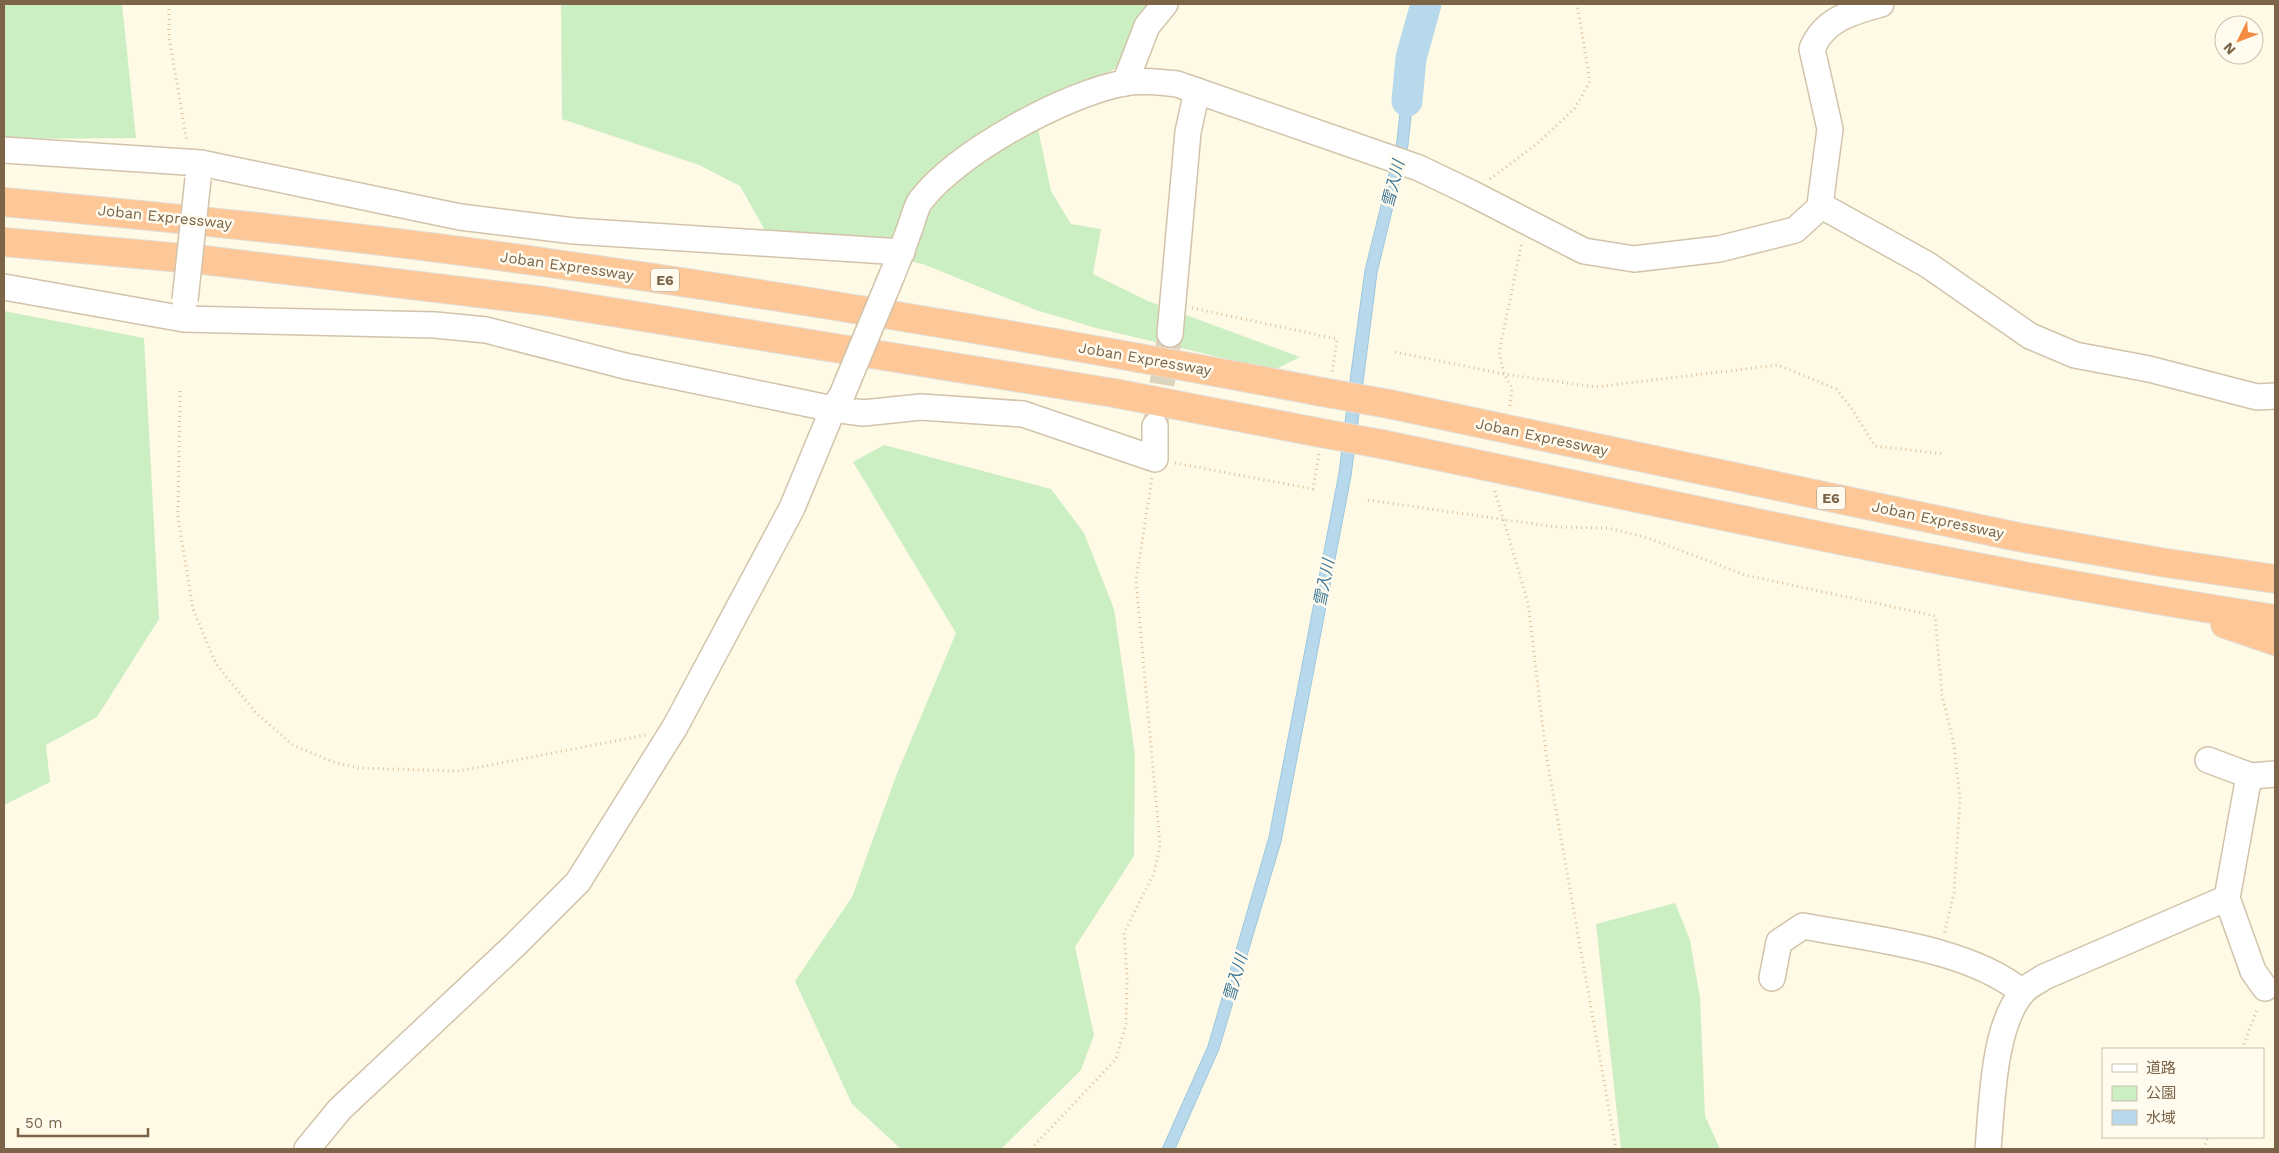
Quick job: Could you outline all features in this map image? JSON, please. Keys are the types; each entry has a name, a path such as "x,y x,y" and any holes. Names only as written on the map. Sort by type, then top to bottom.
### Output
{"highway":[{"name":"Joban Expressway","path":"4,202 209,221 548,262 924,320 1125,354 1389,404 2018,537 2160,562 2275,579"},
{"path":"4,242 204,260 544,301 1114,392 1381,444 2010,574 2154,600 2275,618"},
{"path":"2154,600 2275,641"}],"street":[{"path":"1125,83 1147,26 1165,4"},
{"path":"307,1149 340,1108 515,945 578,882 676,728 792,508 902,252 919,201 944,177 976,151 1058,105 1083,94 1125,83 1152,81 1177,84 1419,168 1584,251 1634,259 1719,249 1795,230 1820,205 1830,129 1812,49 1816,38 1831,23 1849,12 1881,4"},
{"path":"1170,334 1188,132 1197,91"},
{"path":"4,150 196,168 460,217 574,231 902,252"},
{"path":"185,310 196,168"},
{"path":"1820,205 1928,265 2030,336 2075,355 2149,369 2257,397 2275,396"},
{"path":"4,287 185,310 435,325 486,330 626,366 838,402 863,413 921,407 1023,414 1155,459 1155,426"},
{"path":"2208,760 2263,775"},
{"path":"2263,775 2247,787 2227,898 2253,971 2265,988"},
{"path":"1988,1149 2000,1043 2010,1013 2022,992 2044,977 2227,898"},
{"path":"1772,978 1779,942 1803,926 1940,952 2006,979 2022,992"}],"path":[{"path":"169,4 169,37 196,168"},
{"path":"1471,193 1538,143 1575,108 1590,81 1576,4"},
{"path":"1510,406 1512,388 1504,374 1499,352 1527,221"},
{"path":"1395,352 1504,374 1595,387 1778,365 1836,389 1850,406 1875,446 1945,454"},
{"path":"180,391 178,518 193,609 216,664 257,714 293,745 333,762 358,768 459,771 624,740 676,728"},
{"path":"1031,1149 1116,1059 1126,1024 1127,976 1124,933 1154,873 1160,845 1136,580 1155,459"},
{"path":"1494,491 1502,520 1511,540 1528,603 1546,754 1616,1149"},
{"path":"1368,500 1556,527 1608,528 1648,538 1745,575 1935,616 1942,695 1954,745 1960,799 1954,893 1940,952"},
{"path":"2242,1048 2265,988"}],"green space":[{"path":"4,4 122,4 136,138 4,139"},
{"path":"561,4 1156,4 1115,69 1033,105 1051,191 1071,224 1101,229 1093,274 1148,301 1300,357 1274,370 1096,328 1036,310 923,264 766,232 740,186 699,165 562,119"},
{"path":"4,311 144,338 159,619 97,717 46,745 50,782 4,805"},
{"path":"884,445 1051,489 1084,533 1114,609 1135,755 1134,856 1075,947 1094,1035 1081,1070 1001,1149 901,1149 852,1104 795,981 852,897 896,776 956,633 853,462"},
{"path":"1675,903 1690,940 1700,998 1705,1116 1720,1149 1621,1149 1596,924"}],"water":[{"path":"1406,56 1417,60 1408,145 1377,273 1351,476 1281,842 1219,1049 1175,1149 1162,1149 1208,1046 1269,837 1339,473 1365,270 1397,141"}],"waterway":[{"name":"雪入川","path":"1407,101 1411,58 1426,4"}],"tunnel":[{"path":"1156,421 1170,334"}]}
